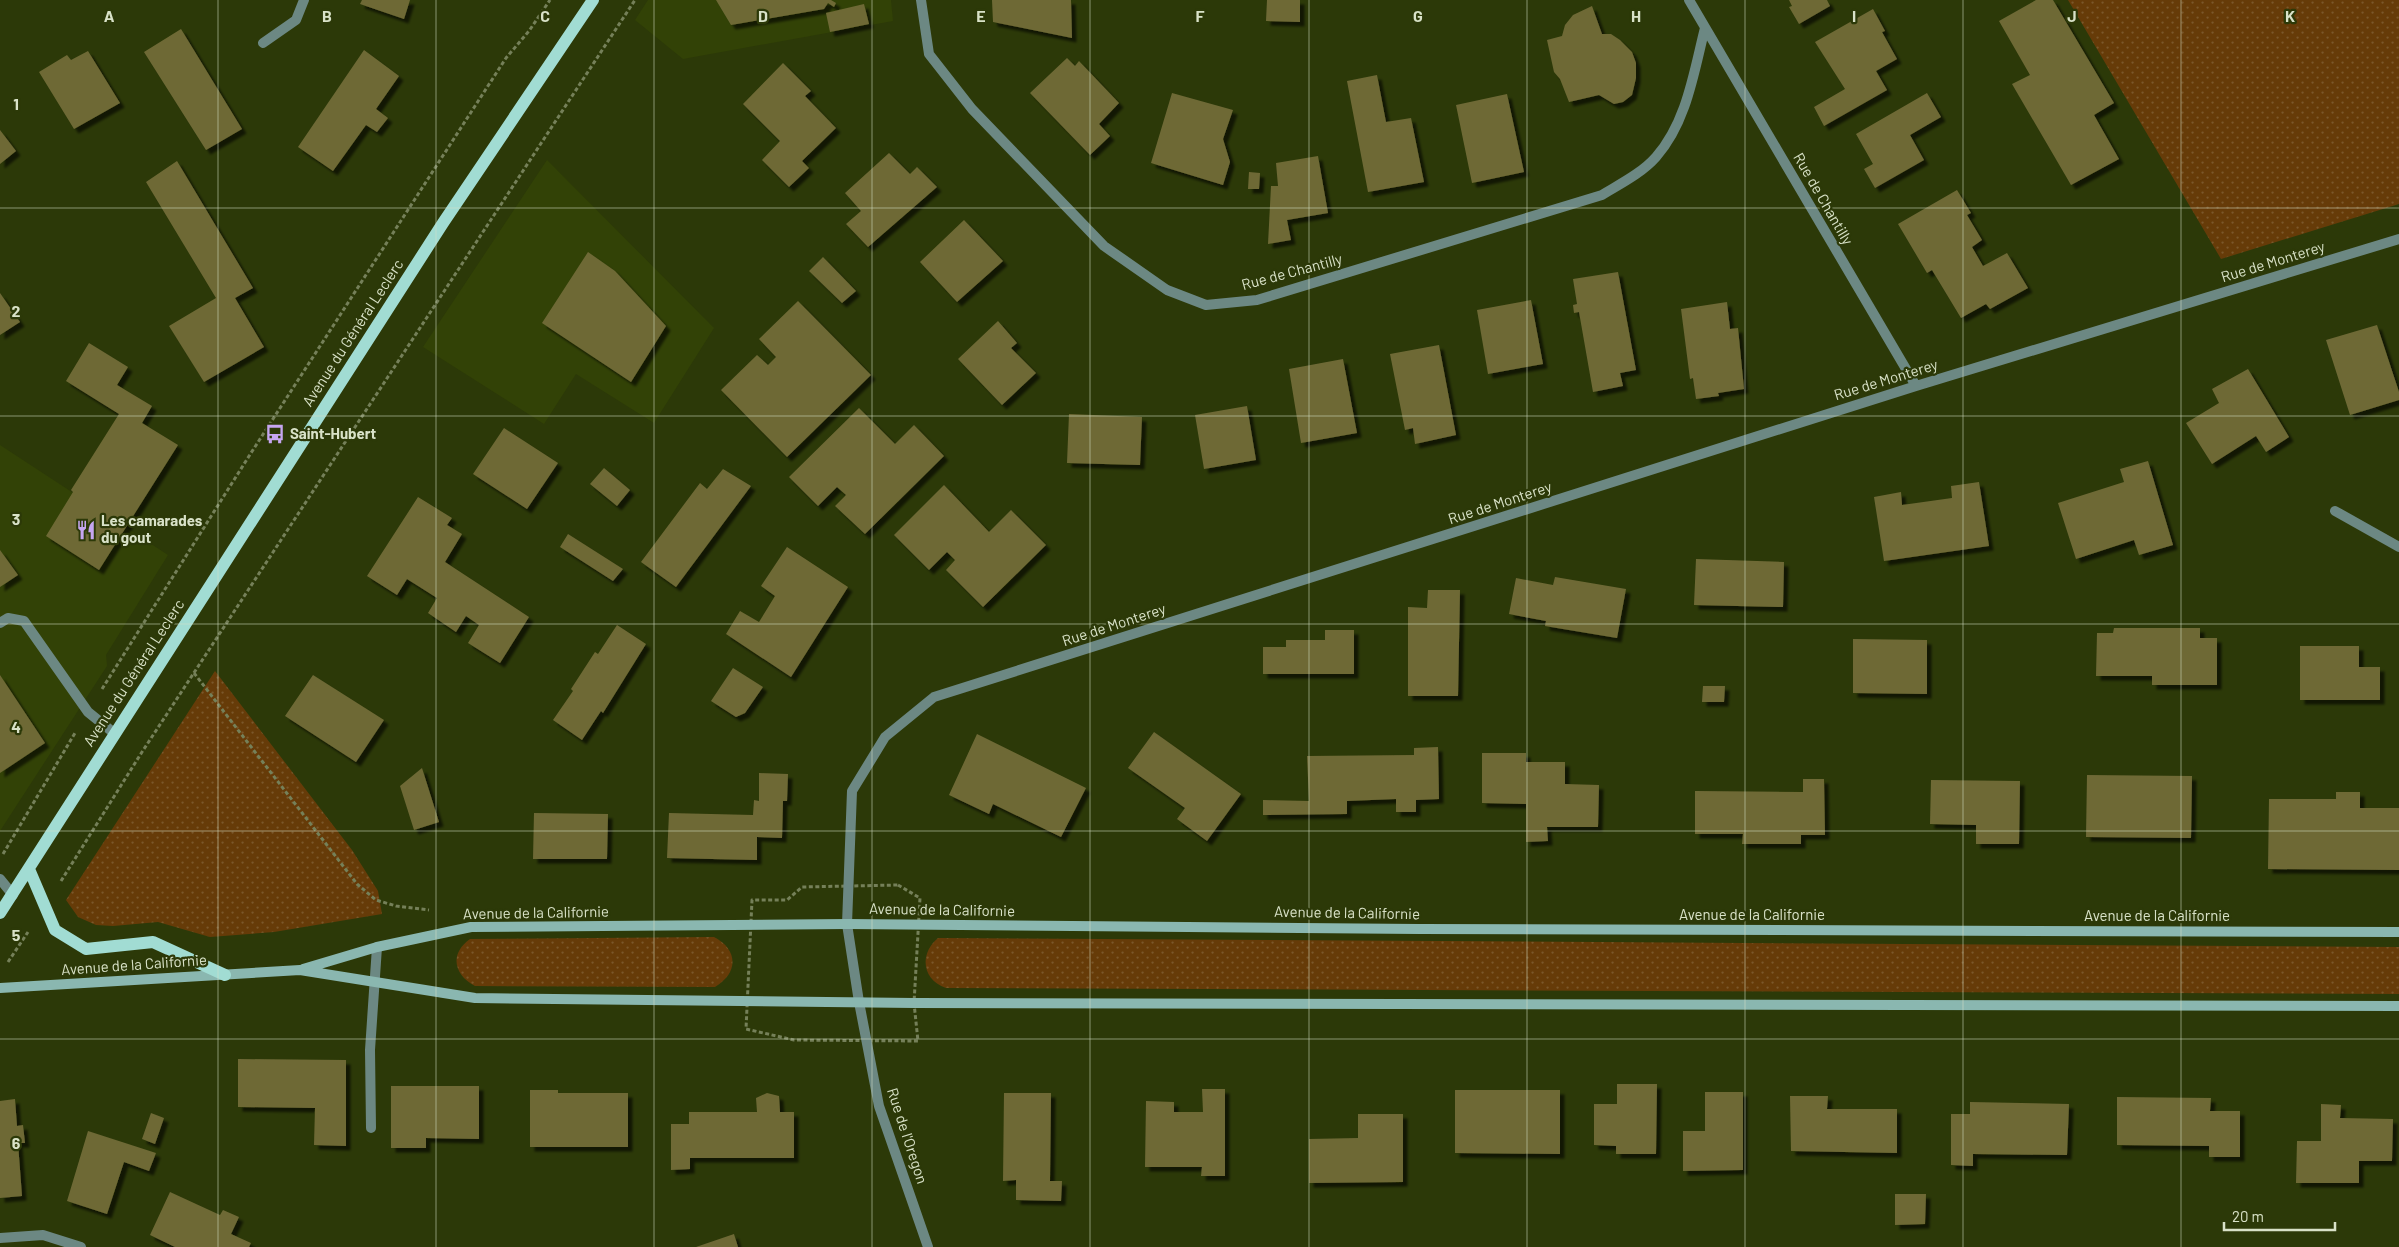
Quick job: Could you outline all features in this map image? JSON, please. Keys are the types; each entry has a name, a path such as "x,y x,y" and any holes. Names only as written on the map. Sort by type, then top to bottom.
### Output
{"main road":[{"name":"Avenue du Général Leclerc","path":"0,914 237,542 277,485 314,423 443,223 593,0"},
{"path":"29,869 56,930 86,949 153,942 225,975"}],"street":[{"path":"263,43 296,20 304,0"},
{"name":"Rue de Chantilly","path":"921,0 929,54 972,109 1104,246 1166,290 1206,305 1257,300 1602,195 1629,179 1656,158 1673,133 1686,102 1705,28"},
{"name":"Rue de Chantilly","path":"1689,0 1916,386"},
{"name":"Rue de Monterey","path":"859,1002 847,924 852,791 885,737 934,697 1916,386 2399,240"},
{"path":"2335,511 2399,548"},
{"path":"0,623 8,618 24,621 88,712 114,734"},
{"path":"0,879 13,895"},
{"name":"Avenue de la Californie","path":"0,988 300,970 376,947 471,927 847,924 1419,929 2399,932"},
{"path":"370,1128 370,1050 376,947"},
{"name":"Avenue de la Californie","path":"300,970 475,998 859,1002 2399,1006"},
{"name":"Rue de l'Oregon","path":"859,1002 879,1106 928,1247"},
{"path":"0,1238 44,1235 81,1247"}],"path":[{"path":"0,859 88,712 246,460 485,91 550,0"},
{"path":"6,965 635,0"},
{"path":"194,674 357,884 376,900 396,906 426,908 471,927"}],"shaded area":[{"path":"648,0 891,0 893,21 683,59 635,20"},
{"path":"2068,0 2399,0 2399,204 2221,259"},
{"path":"547,160 714,328 654,423 576,374 544,424 423,347"},
{"path":"0,445 168,555 106,655 107,666 0,831"},
{"path":"215,671 352,850 378,891 382,914 274,932 210,937 158,922 113,926 96,925 78,917 66,900"},
{"path":"714,937 728,948 732,961 732,968 728,975 715,987 475,986 462,976 457,964 459,951 470,939"},
{"path":"938,938 2399,947 2399,994 946,988 932,979 926,966 928,951"}],"building":[{"path":"362,0 410,0 404,19 360,4"},
{"path":"716,0 831,0 836,3 834,7 828,3 824,9 731,25"},
{"path":"992,0 1071,0 1072,38 993,22"},
{"path":"1267,0 1300,0 1300,22 1266,21"},
{"path":"1789,0 1827,0 1830,6 1799,24 1789,7 1792,6"},
{"path":"2036,0 2053,0 2114,103 2094,115 2119,159 2071,185 2012,84 2030,75 1999,21"},
{"path":"864,4 869,24 830,32 826,13"},
{"path":"1592,6 1602,34 1611,34 1620,40 1632,52 1636,63 1636,78 1632,95 1623,102 1614,104 1599,95 1569,102 1560,79 1554,72 1547,40 1562,36 1565,25 1573,15"},
{"path":"1873,9 1885,31 1882,32 1897,59 1876,71 1887,90 1824,126 1814,107 1845,89 1815,42"},
{"path":"181,29 242,129 206,150 144,52"},
{"path":"364,50 399,76 376,109 388,118 377,132 366,125 333,171 298,147"},
{"path":"88,51 120,103 74,129 39,72 67,55 71,60"},
{"path":"1067,58 1075,66 1079,61 1119,103 1099,124 1110,136 1090,155 1030,93"},
{"path":"783,63 811,91 805,96 836,128 802,161 809,168 789,187 762,160 780,141 743,104"},
{"path":"1377,75 1386,122 1411,118 1424,182 1368,192 1347,81"},
{"path":"1172,93 1233,110 1223,139 1230,162 1223,185 1151,163"},
{"path":"1927,93 1941,117 1910,135 1924,160 1875,188 1864,169 1873,164 1856,134"},
{"path":"1507,94 1524,172 1472,183 1456,105"},
{"path":"0,130 16,151 0,164"},
{"path":"889,153 910,174 917,167 937,187 868,247 846,224 861,211 845,193"},
{"path":"1318,156 1328,213 1287,220 1291,240 1268,244 1271,186 1278,186 1276,163"},
{"path":"177,161 253,288 235,298 264,347 204,382 169,326 216,298 146,182"},
{"path":"1249,172 1260,173 1259,189 1248,189"},
{"path":"1957,190 1971,213 1967,215 1982,240 1972,247 1983,266 2007,253 2028,288 1990,309 1986,304 1961,318 1932,270 1927,273 1898,224"},
{"path":"964,220 1003,261 957,302 920,262"},
{"path":"588,252 615,271 666,326 631,382 542,323"},
{"path":"823,257 856,291 842,303 809,271"},
{"path":"1618,272 1636,370 1620,373 1623,386 1593,392 1579,312 1574,313 1573,305 1577,304 1573,279"},
{"path":"0,293 20,322 0,335"},
{"path":"1531,300 1543,364 1488,374 1477,310"},
{"path":"798,301 871,375 787,457 721,390 757,355 768,365 776,357 759,339"},
{"path":"1727,302 1730,329 1738,328 1744,389 1718,393 1719,396 1696,399 1693,378 1690,379 1681,309"},
{"path":"998,321 1017,343 1011,348 1036,373 1002,405 958,359"},
{"path":"2377,325 2399,392 2399,400 2350,415 2326,340"},
{"path":"89,343 128,367 117,385 152,406 142,423 178,445 99,570 46,536 73,492 71,490 119,414 66,381"},
{"path":"1439,345 1456,435 1415,444 1413,428 1405,430 1390,354"},
{"path":"1343,359 1357,433 1301,443 1289,369"},
{"path":"2248,369 2289,437 2266,452 2256,436 2212,464 2186,423 2219,403 2212,389"},
{"path":"1247,406 1256,460 1204,469 1195,415"},
{"path":"859,408 895,444 914,425 944,456 865,534 835,506 846,495 837,487 818,506 789,477"},
{"path":"1069,414 1142,417 1140,465 1067,463"},
{"path":"504,428 558,463 527,509 473,474"},
{"path":"2148,461 2173,545 2139,555 2134,540 2076,559 2058,503 2124,482 2120,469"},
{"path":"604,468 630,490 617,506 590,484"},
{"path":"723,469 751,486 676,587 641,562 700,483 707,489"},
{"path":"1979,482 1989,546 1884,561 1874,497 1901,492 1902,505 1952,498 1951,486"},
{"path":"944,485 989,532 1011,510 1046,545 983,607 946,570 955,560 947,552 929,570 894,535"},
{"path":"418,497 452,518 447,525 462,534 445,562 529,617 500,663 468,643 479,625 466,616 456,632 428,613 437,598 407,579 397,595 367,576"},
{"path":"568,534 623,569 613,581 560,547"},
{"path":"787,547 848,587 791,677 726,634 740,611 759,622 775,596 761,586"},
{"path":"0,550 18,575 0,587"},
{"path":"1696,559 1784,562 1783,607 1694,605"},
{"path":"1555,577 1626,589 1617,638 1545,626 1546,621 1509,614 1516,578 1553,585"},
{"path":"1428,590 1460,590 1458,696 1408,696 1408,607 1427,608"},
{"path":"617,625 646,644 603,713 601,711 582,740 553,720 573,691 571,689 595,652 598,654"},
{"path":"2114,628 2200,628 2200,638 2217,638 2217,685 2152,685 2152,676 2096,676 2097,633 2113,633"},
{"path":"1325,630 1354,630 1354,674 1263,674 1263,647 1286,647 1286,640 1325,640"},
{"path":"1853,639 1927,640 1927,694 1853,693"},
{"path":"2300,646 2359,646 2359,667 2380,667 2380,700 2300,700"},
{"path":"733,668 763,687 745,713 736,717 711,701"},
{"path":"0,675 45,743 0,773"},
{"path":"313,675 384,720 356,762 285,716"},
{"path":"1703,686 1725,686 1724,702 1702,702"},
{"path":"1154,732 1241,794 1207,841 1177,819 1185,808 1128,768"},
{"path":"977,734 1086,788 1061,837 993,804 989,814 949,795"},
{"path":"1438,747 1439,799 1416,800 1416,812 1396,812 1396,799 1347,801 1347,814 1263,815 1263,800 1309,801 1307,756 1414,755 1414,748"},
{"path":"1482,753 1526,753 1526,762 1565,762 1565,784 1599,785 1598,827 1547,827 1548,841 1526,842 1526,804 1482,803"},
{"path":"422,768 439,822 414,830 400,786"},
{"path":"759,773 788,774 787,801 783,801 782,838 757,837 757,860 667,858 669,813 753,815 754,800 759,801"},
{"path":"2087,775 2192,776 2191,838 2086,837"},
{"path":"1803,779 1824,779 1825,835 1801,835 1801,844 1742,844 1743,834 1695,834 1695,791 1803,792"},
{"path":"1931,780 2020,781 2019,844 1976,844 1976,825 1930,824"},
{"path":"2336,792 2360,792 2360,808 2399,808 2399,870 2268,869 2269,799 2336,799"},
{"path":"534,813 608,814 607,859 533,859"},
{"path":"238,1059 346,1060 346,1146 314,1145 315,1108 238,1107"},
{"path":"1617,1084 1657,1084 1656,1154 1616,1154 1616,1146 1594,1145 1594,1104 1617,1104"},
{"path":"391,1086 479,1086 479,1139 426,1138 426,1148 391,1148"},
{"path":"1202,1089 1225,1089 1225,1176 1201,1176 1202,1167 1145,1167 1146,1101 1174,1102 1174,1112 1203,1112"},
{"path":"530,1090 558,1090 558,1093 628,1093 628,1147 530,1147"},
{"path":"1455,1090 1560,1090 1560,1154 1455,1153"},
{"path":"1705,1092 1743,1092 1743,1170 1683,1171 1683,1131 1705,1131"},
{"path":"767,1093 779,1096 780,1112 794,1112 794,1158 690,1158 690,1169 671,1170 671,1124 689,1124 689,1112 757,1112 756,1098"},
{"path":"1004,1093 1051,1093 1050,1181 1062,1181 1061,1201 1016,1200 1016,1180 1003,1181"},
{"path":"1790,1096 1828,1096 1827,1109 1897,1109 1897,1153 1791,1151"},
{"path":"2117,1097 2211,1098 2210,1111 2240,1111 2240,1157 2209,1157 2209,1146 2117,1145"},
{"path":"15,1099 17,1126 23,1125 25,1143 18,1143 22,1196 0,1198 0,1101"},
{"path":"1970,1102 2069,1104 2067,1155 1973,1154 1973,1166 1951,1165 1951,1114 1970,1114"},
{"path":"2321,1104 2341,1105 2340,1118 2393,1119 2392,1161 2359,1161 2359,1183 2296,1183 2297,1141 2321,1141"},
{"path":"151,1113 164,1118 155,1144 142,1139"},
{"path":"1358,1114 1403,1114 1403,1182 1309,1183 1309,1139 1358,1138"},
{"path":"88,1131 156,1153 149,1171 124,1162 107,1214 67,1201"},
{"path":"170,1192 220,1215 223,1210 239,1217 231,1234 251,1243 249,1247 175,1247 150,1235"},
{"path":"1895,1194 1926,1194 1925,1224 1895,1225"},
{"path":"734,1234 738,1247 696,1247"}],"place":[{"name":"Saint-Hubert","path":"275,434"},
{"name":"Les camarades du gout","path":"86,530"}]}
